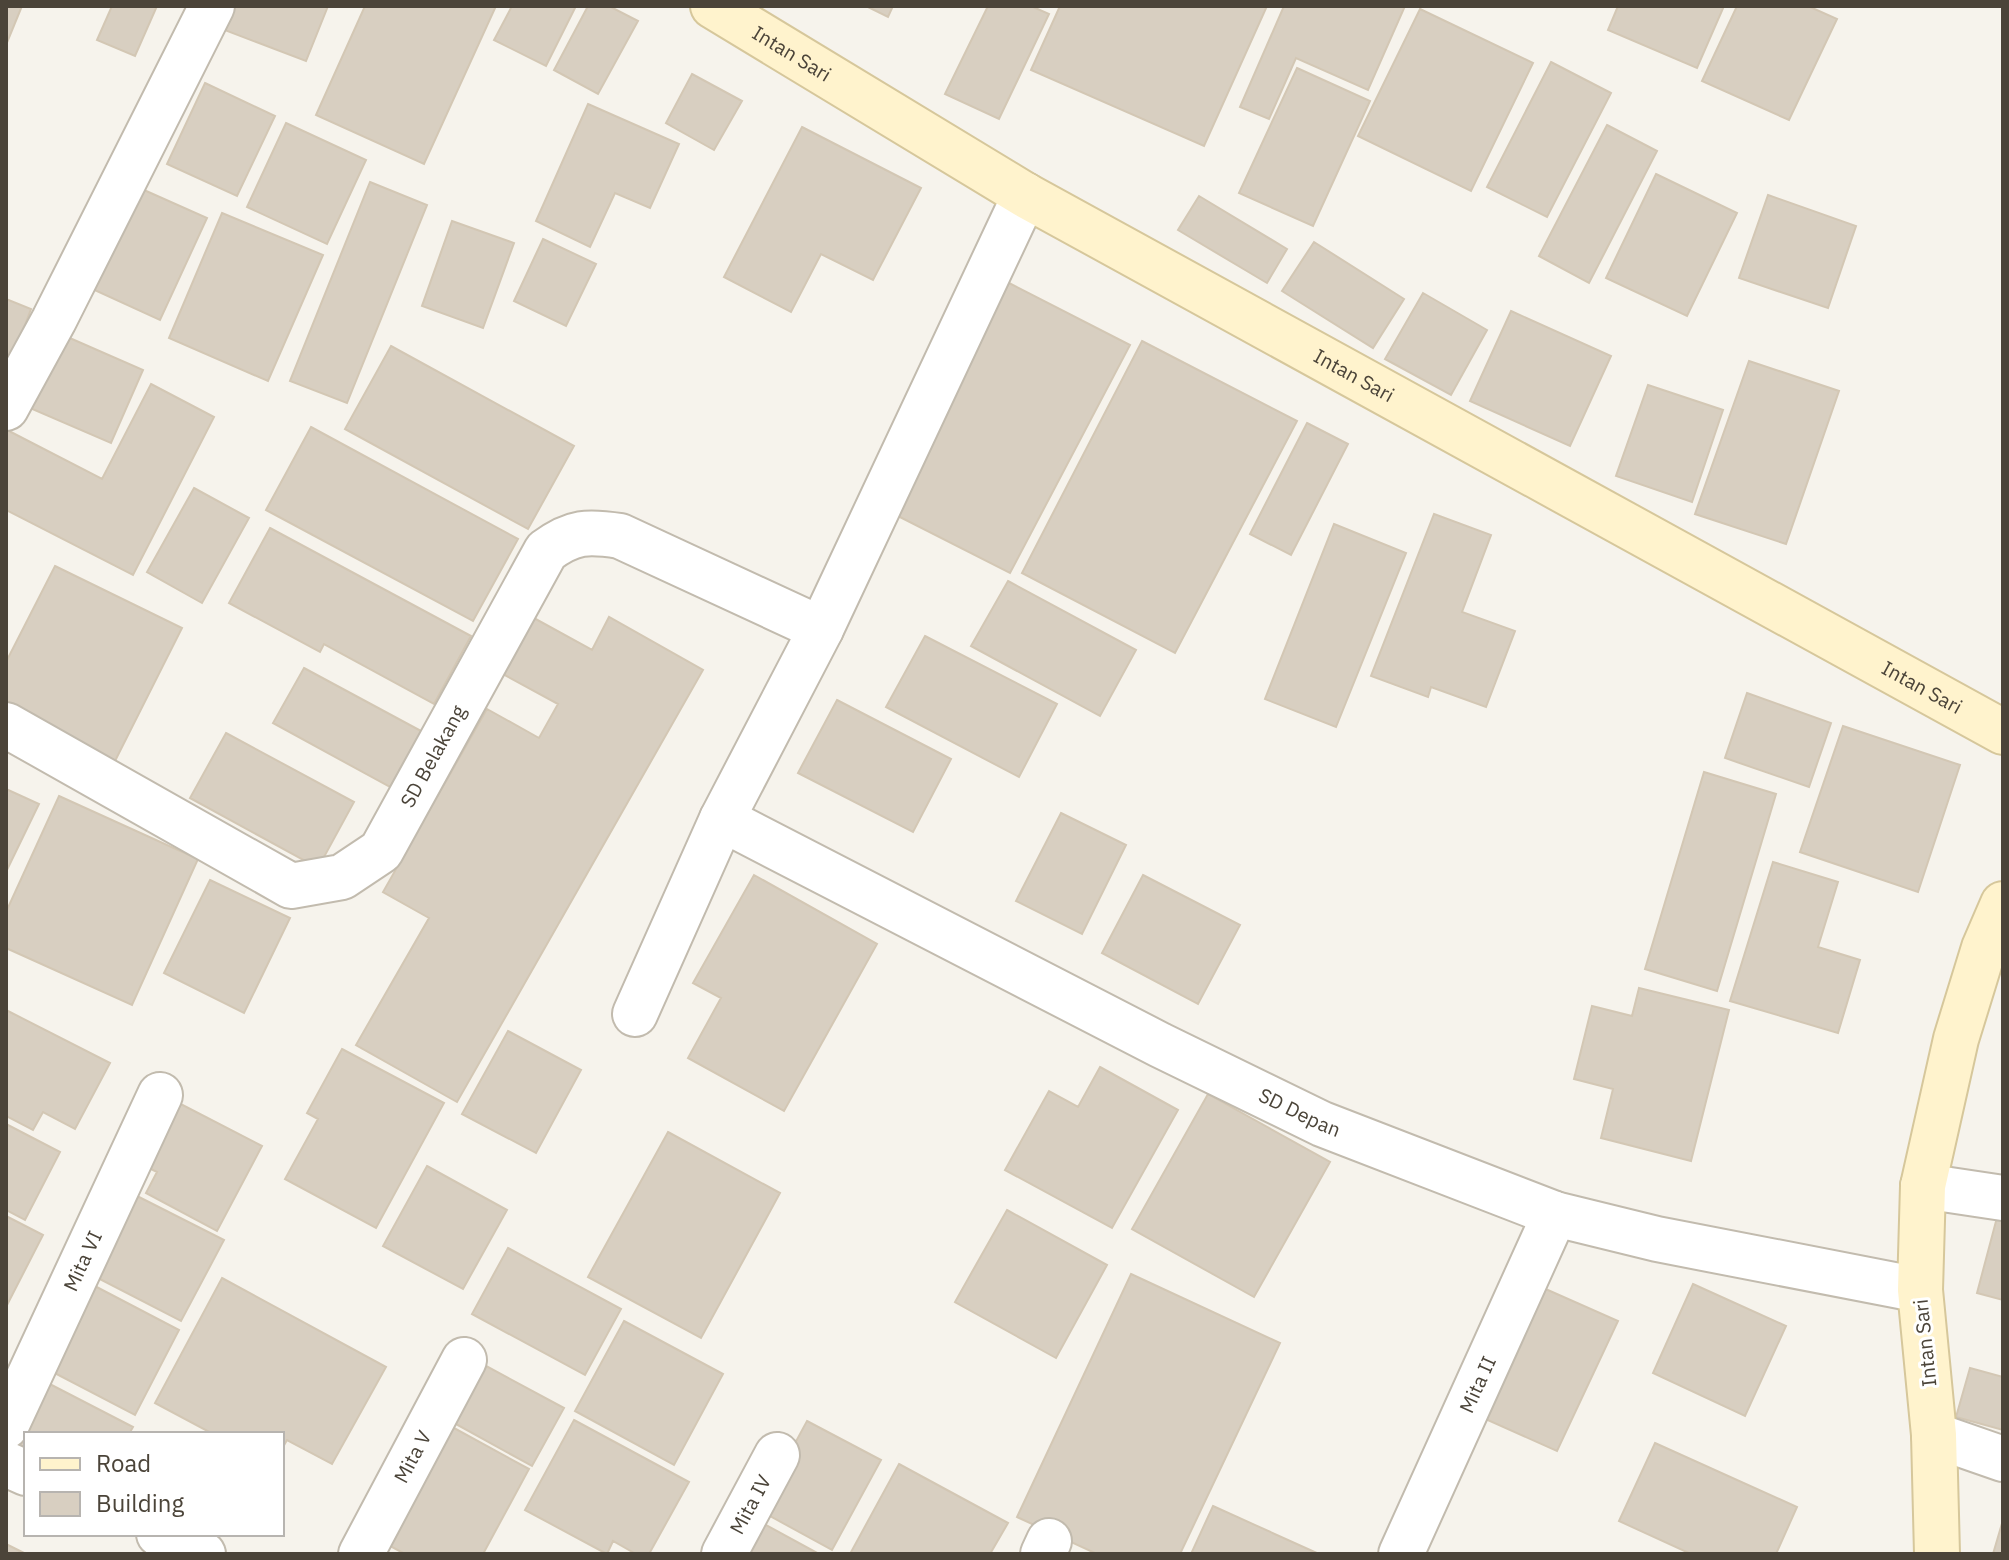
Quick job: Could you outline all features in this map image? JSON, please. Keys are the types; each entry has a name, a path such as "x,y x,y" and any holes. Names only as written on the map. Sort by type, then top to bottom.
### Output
{"street":[{"path":"6,408 61,306 212,6"},
{"name":"Intan Sari","path":"713,6 1025,195 2003,732"},
{"path":"635,1014 722,819 821,629 1025,195"},
{"name":"SD Belakang","path":"6,725 291,886 342,877 381,851 546,551 565,536 594,532 620,536 821,629"},
{"name":"SD Depan","path":"722,819 1160,1045 1322,1124 1555,1214 1657,1239 1920,1290"},
{"name":"Intan Sari","path":"1937,1554 1934,1435 1920,1290 1923,1186 1956,1039 1984,948 2003,904"},
{"name":"Mita VI","path":"6,1426 160,1095"},
{"path":"1923,1186 2003,1198"},
{"name":"Mita II","path":"1401,1554 1555,1214"},
{"name":"Mita V","path":"361,1554 464,1360"},
{"path":"1934,1435 2003,1459"},
{"name":"Mita IV","path":"724,1554 777,1455"},
{"path":"163,1536 203,1554"}],"building":[{"path":"6,6 22,6 6,45"},
{"path":"112,6 157,6 135,56 97,40"},
{"path":"231,6 328,6 306,61 222,29"},
{"path":"365,6 496,6 424,164 316,115"},
{"path":"512,6 576,6 546,66 494,40"},
{"path":"588,6 609,6 638,21 598,94 554,70"},
{"path":"866,6 893,6 888,17"},
{"path":"988,6 1031,6 1049,14 999,119 945,94"},
{"path":"1060,6 1267,6 1204,146 1031,70"},
{"path":"1284,6 1405,6 1368,90 1296,58 1269,119 1240,107"},
{"path":"1618,6 1724,6 1697,68 1608,30"},
{"path":"1737,6 1808,6 1837,19 1789,120 1702,81"},
{"path":"1420,9 1533,63 1471,191 1358,136"},
{"path":"1551,62 1611,93 1547,217 1487,187"},
{"path":"1297,68 1370,101 1313,226 1239,193"},
{"path":"692,74 742,101 714,150 666,123"},
{"path":"205,83 275,116 237,196 167,164"},
{"path":"588,104 679,144 650,208 615,193 590,247 536,221"},
{"path":"286,123 366,160 327,244 247,207"},
{"path":"1607,125 1657,151 1589,283 1539,256"},
{"path":"802,127 921,188 873,280 821,254 791,312 724,277"},
{"path":"1656,174 1737,213 1687,316 1606,278"},
{"path":"370,182 427,205 347,403 290,381"},
{"path":"135,186 207,218 160,320 88,287"},
{"path":"1768,195 1856,226 1828,308 1739,278"},
{"path":"1199,196 1287,249 1267,283 1178,230"},
{"path":"222,213 323,255 268,381 169,338"},
{"path":"452,221 514,243 483,328 422,306"},
{"path":"543,239 596,264 566,326 514,301"},
{"path":"1314,242 1404,299 1373,348 1282,291"},
{"path":"1009,283 1130,345 1010,573 888,511"},
{"path":"1423,293 1487,330 1451,395 1385,359"},
{"path":"6,299 31,309 7,373 6,373"},
{"path":"1511,311 1611,356 1570,446 1470,401"},
{"path":"56,332 143,370 111,443 23,405"},
{"path":"1142,341 1297,421 1175,653 1022,573"},
{"path":"391,346 574,446 528,529 345,429"},
{"path":"1749,361 1839,391 1786,544 1695,514"},
{"path":"151,384 214,417 133,575 6,510 7,430 102,479"},
{"path":"1648,385 1723,410 1692,502 1616,476"},
{"path":"1307,423 1348,444 1291,555 1250,534"},
{"path":"311,427 518,539 473,621 266,510"},
{"path":"194,488 249,518 202,603 147,572"},
{"path":"1434,514 1491,535 1462,612 1515,631 1486,707 1431,687 1428,697 1371,676"},
{"path":"1334,524 1406,553 1336,727 1265,699"},
{"path":"270,528 471,636 434,704 324,644 320,652 229,603"},
{"path":"55,566 182,628 113,765 6,712 6,662"},
{"path":"1008,581 1136,650 1100,716 971,646"},
{"path":"532,617 592,650 609,617 703,670 457,1102 356,1045 429,918 383,892 487,709 539,738 558,704 501,673"},
{"path":"925,636 1057,704 1019,777 886,707"},
{"path":"304,668 421,731 390,787 273,723"},
{"path":"1747,693 1831,723 1809,787 1725,758"},
{"path":"837,700 951,759 913,832 798,773"},
{"path":"1843,726 1960,765 1918,892 1800,852"},
{"path":"226,733 354,802 318,868 190,798"},
{"path":"1704,772 1776,794 1717,991 1645,969"},
{"path":"6,789 39,804 6,872"},
{"path":"59,796 198,859 132,1005 6,948 6,912"},
{"path":"1061,813 1126,845 1082,934 1016,901"},
{"path":"1773,862 1838,882 1818,947 1860,960 1838,1033 1730,1001"},
{"path":"754,875 877,944 784,1111 688,1058 721,998 693,983"},
{"path":"1143,875 1240,925 1198,1004 1102,953"},
{"path":"210,880 290,918 244,1013 164,973"},
{"path":"1639,988 1729,1010 1691,1161 1601,1138 1613,1089 1574,1079 1592,1006 1632,1016"},
{"path":"6,1010 110,1063 75,1129 43,1112 33,1130 6,1116"},
{"path":"508,1031 581,1070 536,1153 462,1114"},
{"path":"342,1049 444,1103 376,1228 285,1179 318,1119 307,1113"},
{"path":"1100,1067 1178,1110 1112,1228 1005,1170 1049,1091 1078,1107"},
{"path":"1208,1094 1330,1162 1254,1297 1132,1229"},
{"path":"169,1098 262,1146 217,1231 146,1193 157,1172 135,1161"},
{"path":"6,1124 60,1152 25,1220 6,1210"},
{"path":"668,1132 780,1193 701,1338 588,1277"},
{"path":"427,1166 507,1210 463,1289 383,1246"},
{"path":"135,1195 224,1240 181,1321 92,1275"},
{"path":"1007,1210 1107,1265 1056,1358 955,1302"},
{"path":"1999,1210 2003,1211 2003,1300 1977,1293"},
{"path":"6,1216 43,1235 6,1307"},
{"path":"508,1248 621,1309 585,1375 472,1314"},
{"path":"1131,1274 1280,1343 1180,1554 1097,1554 1017,1517"},
{"path":"222,1278 386,1367 332,1464 287,1440 284,1445 284,1432 209,1432 155,1403"},
{"path":"89,1283 179,1330 135,1415 45,1368"},
{"path":"1532,1283 1618,1321 1557,1451 1472,1413"},
{"path":"1693,1284 1786,1326 1745,1416 1653,1373"},
{"path":"624,1321 723,1374 674,1465 575,1411"},
{"path":"475,1360 564,1408 532,1466 445,1418"},
{"path":"1970,1368 2003,1377 2003,1430 1956,1417"},
{"path":"40,1379 133,1427 130,1432 24,1432 24,1459 6,1450"},
{"path":"574,1420 689,1482 649,1554 636,1554 613,1541 607,1554 525,1510"},
{"path":"807,1421 881,1460 832,1550 759,1510"},
{"path":"443,1422 529,1469 483,1554 405,1554 379,1540"},
{"path":"1655,1443 1797,1507 1776,1554 1691,1554 1619,1521"},
{"path":"899,1464 1008,1523 990,1554 850,1554"},
{"path":"1213,1506 1319,1554 1191,1554"},
{"path":"755,1519 819,1554 735,1554"},
{"path":"2003,1520 2003,1554 1993,1554"},
{"path":"6,1544 26,1554 6,1554"}]}
